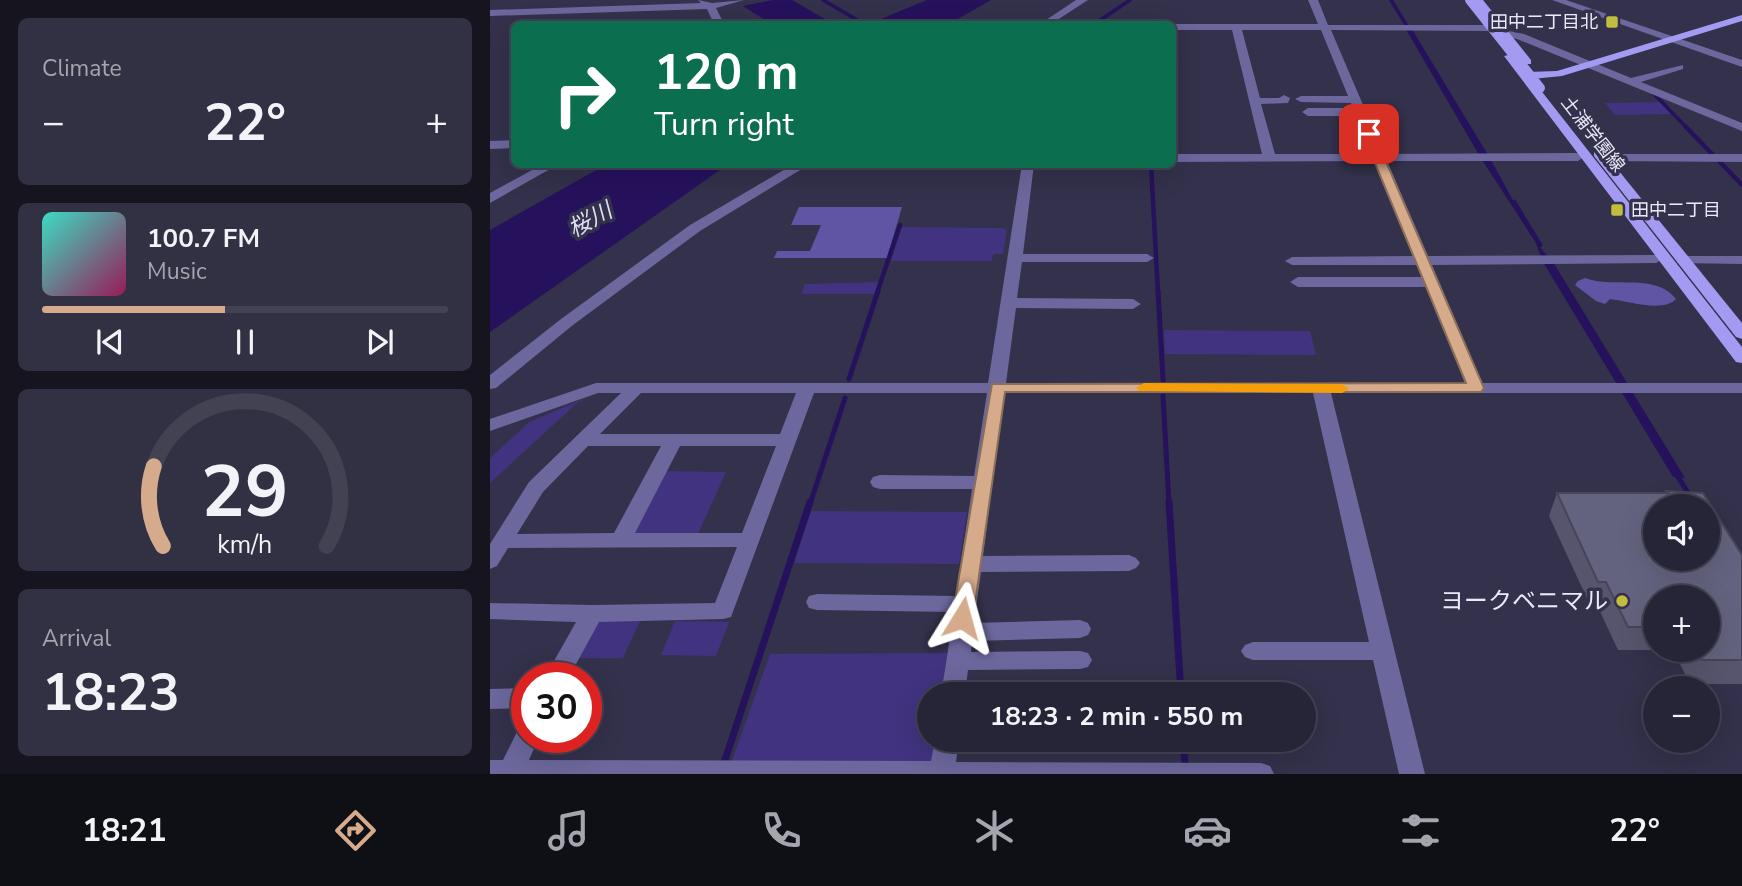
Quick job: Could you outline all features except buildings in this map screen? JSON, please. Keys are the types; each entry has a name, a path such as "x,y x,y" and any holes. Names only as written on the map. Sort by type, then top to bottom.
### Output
{"main road":[{"name":"土浦学園線","path":"1464,0 1530,76 1742,334"},
{"path":"1470,0 1742,345"},
{"name":"土浦学園線","path":"1478,0 1530,76 1742,358"},
{"path":"1530,76 1558,74 1742,18"}],"street":[{"path":"1050,21 1083,0"},
{"path":"1313,0 1476,388"},
{"path":"1557,0 1742,57"},
{"path":"1572,0 1742,64"},
{"path":"490,13 737,1"},
{"path":"706,3 717,21"},
{"path":"1176,27 1487,28"},
{"path":"1236,28 1269,157"},
{"path":"1503,33 1520,36 1742,127"},
{"path":"1631,81 1679,67"},
{"path":"1255,101 1284,98"},
{"path":"1301,99 1357,106"},
{"path":"1308,112 1357,106"},
{"path":"490,145 511,144"},
{"path":"1176,158 1578,157"},
{"path":"1611,158 1742,158"},
{"path":"490,199 546,168"},
{"path":"490,384 567,322 695,228 797,168"},
{"path":"955,682 1027,168"},
{"path":"1015,258 1147,258"},
{"path":"1292,261 1656,259"},
{"path":"1683,260 1742,260"},
{"path":"1298,282 1430,282"},
{"path":"1009,303 1133,304"},
{"path":"490,561 536,487 637,387"},
{"path":"490,425 596,388 1742,388"},
{"path":"490,611 592,614 723,611 807,388"},
{"path":"1321,389 1412,774"},
{"path":"490,439 512,419"},
{"path":"583,440 787,440"},
{"path":"620,541 674,440"},
{"path":"880,482 983,483"},
{"path":"502,541 750,540"},
{"path":"971,564 1129,563"},
{"path":"817,602 964,604"},
{"path":"565,662 592,614"},
{"path":"961,632 1080,629"},
{"path":"1253,651 1383,651"},
{"path":"957,661 1080,660"},
{"path":"490,699 511,698"},
{"path":"943,773 946,752"},
{"path":"504,772 516,753"},
{"path":"504,772 1261,774"}],"shaded area":[{"path":"1660,102 1672,114 1615,115 1605,103"},
{"path":"799,207 902,207 887,258 774,258 777,251 810,251 821,225 791,225"},
{"path":"902,227 1007,230 1003,254 993,254 992,261 891,261"},
{"path":"1585,278 1608,282 1646,283 1667,291 1676,299 1654,306 1610,299 1605,304 1596,301 1575,285"},
{"path":"879,282 875,294 801,294 805,284"},
{"path":"1164,330 1310,331 1316,355 1165,354"},
{"path":"586,398 576,404 490,483 490,458 529,422"},
{"path":"663,471 726,472 697,536 634,535 631,531"},
{"path":"811,511 967,512 959,564 794,563"},
{"path":"640,621 623,658 576,658 596,623"},
{"path":"675,621 729,622 716,656 661,655"},
{"path":"949,653 945,682 917,682 917,752 934,752 932,763 731,763 770,654"}],"water":[{"path":"773,0 792,0 829,21 766,21 743,6"},
{"path":"927,0 991,0 954,21 867,21 881,19"},
{"path":"1404,26 1410,26 1491,160 1536,243 1479,155"},
{"name":"桜川","path":"600,168 723,168 490,332 490,230"},
{"path":"1536,243 1553,262 1685,478 1673,477 1543,262"}],"waterway":[{"path":"823,0 859,21"},
{"path":"1099,21 1130,0"},
{"path":"1391,0 1407,26"},
{"path":"1652,92 1688,129"},
{"path":"1686,127 1713,155"},
{"path":"1719,161 1742,185"},
{"path":"1151,168 1158,293"},
{"path":"1514,202 1540,245"},
{"path":"877,293 900,225"},
{"path":"849,379 878,291"},
{"path":"1158,291 1163,380"},
{"path":"1163,396 1169,504"},
{"path":"810,504 845,398"},
{"path":"1678,477 1689,494"},
{"path":"724,763 810,502"},
{"path":"1169,502 1180,682"},
{"path":"1184,752 1185,763"}],"slow traffic":[{"path":"1144,388 1342,389"}],"place":[{"name":"田中二丁目北","path":"1612,22"},
{"name":"田中二丁目","path":"1617,210"},
{"name":"ヨークベニマル","path":"1622,601"}],"route":[{"path":"962,618 998,387 1476,388 1369,134"}]}
